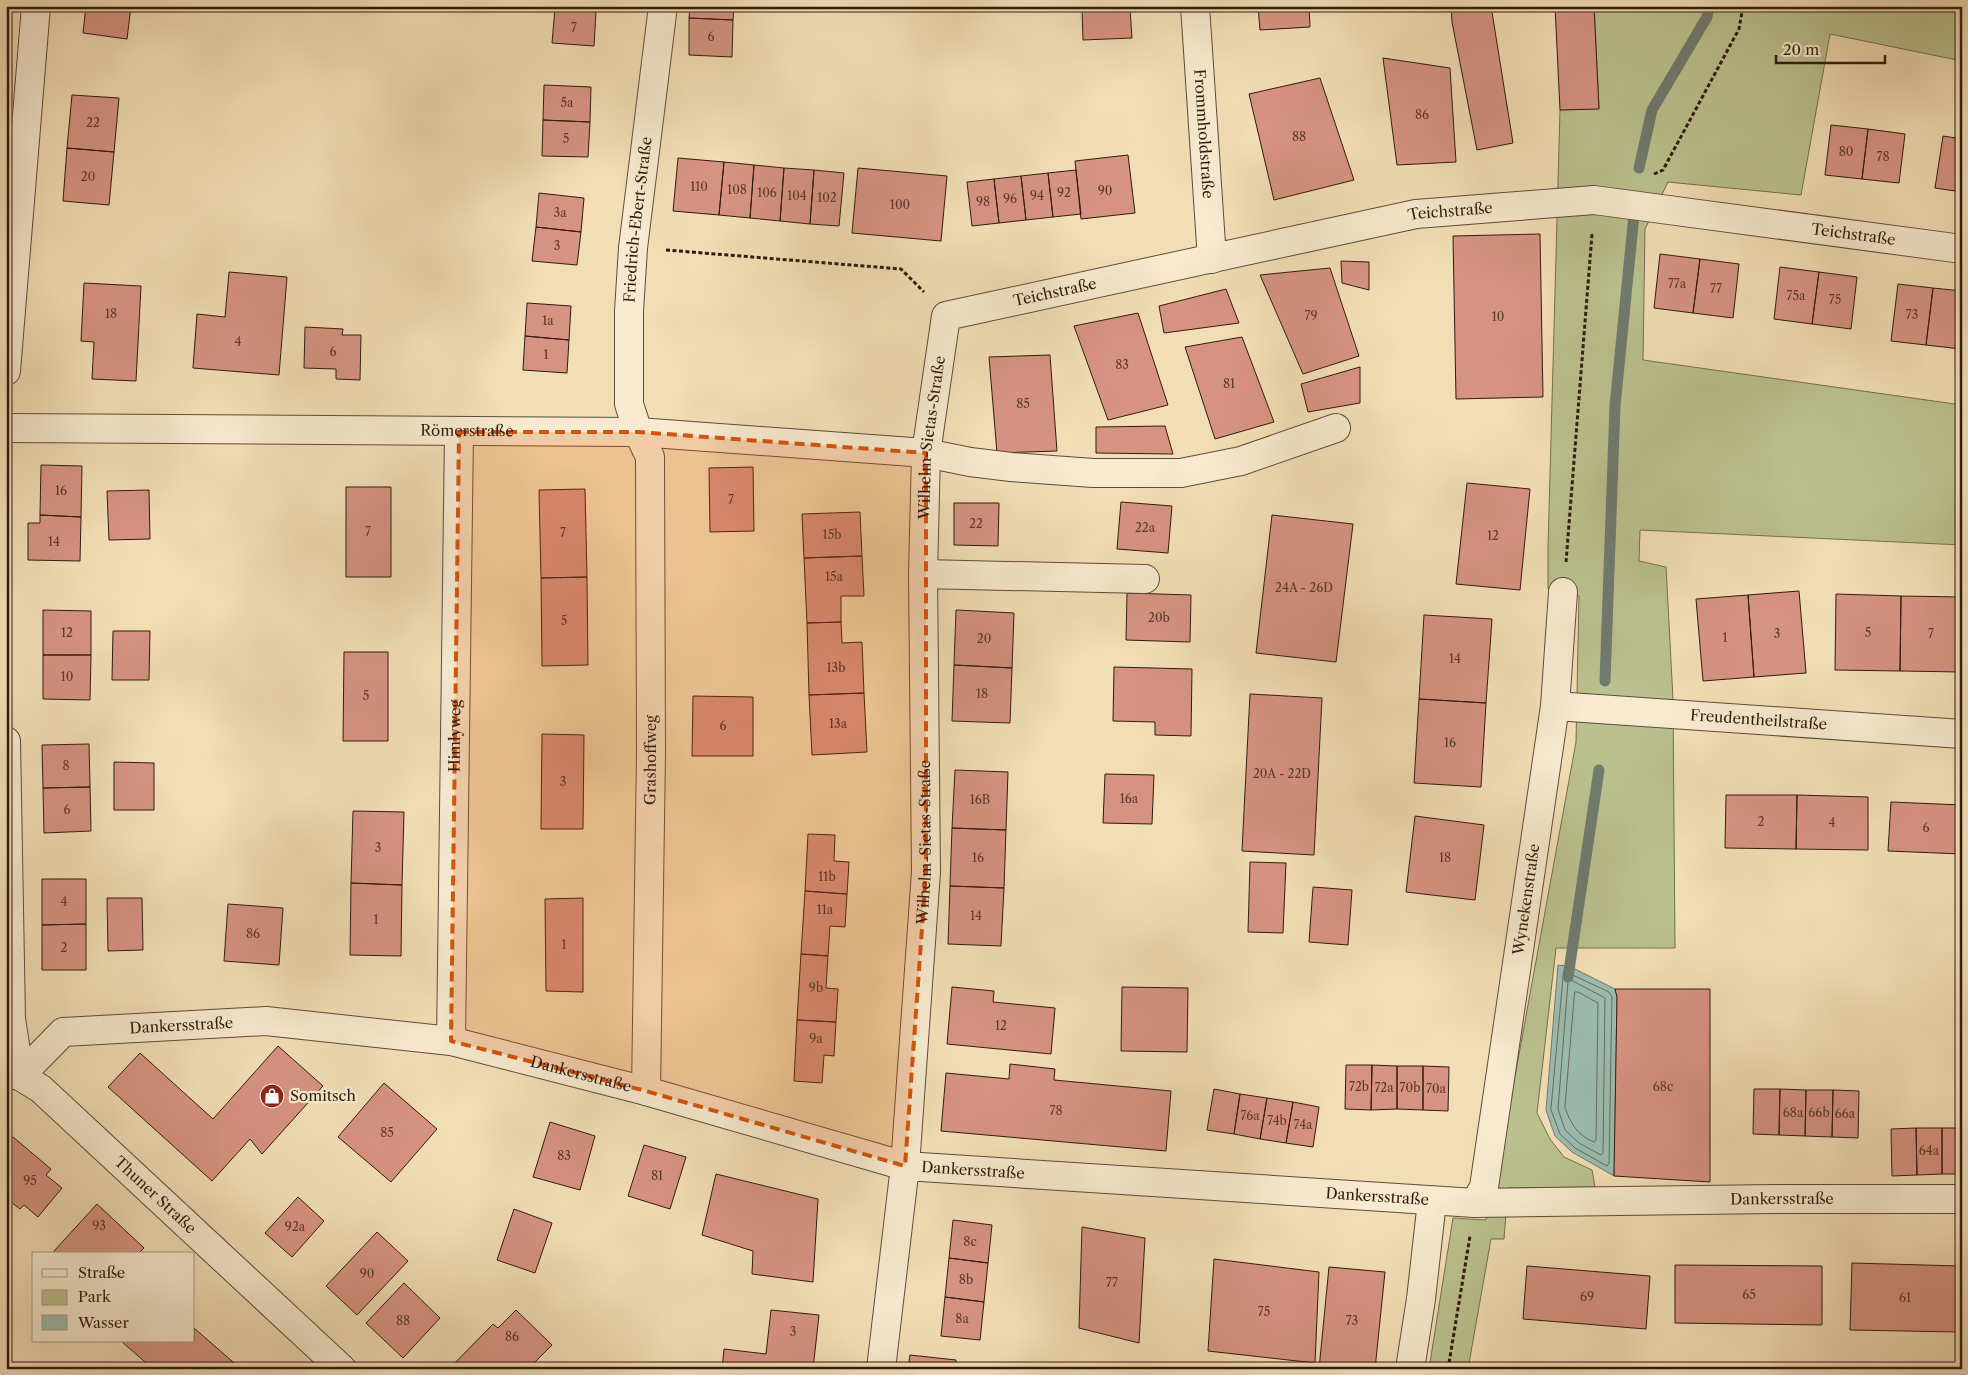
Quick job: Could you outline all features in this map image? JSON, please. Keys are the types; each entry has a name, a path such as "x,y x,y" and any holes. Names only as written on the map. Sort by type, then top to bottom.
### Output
{"street":[{"path":"6,371 36,6"},
{"name":"Friedrich-Ebert-Straße","path":"638,432 628,404 629,311 633,248 663,6"},
{"name":"Frommholdstraße","path":"1195,6 1212,260"},
{"name":"Teichstraße","path":"946,316 1212,260 1416,214 1594,200 1962,249"},
{"name":"Wilhelm-Sietas-Straße","path":"880,1369 905,1166 926,872 924,574 926,452 946,316"},
{"name":"Römerstraße","path":"6,428 638,432 926,452 970,462 1011,467 1093,473 1181,473 1241,461 1336,428"},
{"name":"Himlyweg","path":"451,1041 459,432"},
{"name":"Grashoffweg","path":"638,432 650,458 651,753 646,1091"},
{"path":"924,574 1145,579"},
{"name":"Wynekenstraße","path":"1475,1203 1484,1187 1555,706 1563,592"},
{"name":"Freudentheilstraße","path":"1555,706 1962,734"},
{"path":"6,741 13,1074"},
{"name":"Dankersstraße","path":"13,1074 63,1032 266,1021 451,1041 646,1091 905,1166 1475,1203 1774,1199 1962,1199"},
{"name":"Thuner Straße","path":"13,1074 41,1089 342,1369"},
{"path":"1410,1369 1421,1299 1432,1201"}],"path":[{"path":"1648,176 1663,170 1739,29 1743,6"},
{"path":"1563,592 1594,200"},
{"path":"633,248 901,269 946,316"},
{"path":"1448,1369 1475,1203"}],"highlighted area":[{"path":"459,432 638,432 926,453 926,872 905,1166 646,1091 451,1041"}],"green space":[{"path":"1594,6 1962,6 1962,61 1830,34 1801,195 1668,182 1645,229 1643,360 1962,405 1962,545 1640,530 1639,561 1666,567 1673,699 1675,948 1556,948 1537,1113 1550,1139 1564,1157 1592,1170 1595,1187 1508,1188 1504,1239 1491,1239 1468,1369 1429,1369 1453,1218 1486,1220 1501,1153 1576,742 1579,596 1548,589 1548,548 1560,110 1599,108"}],"water":[{"path":"1558,965 1569,966 1615,989 1617,997 1614,1176 1572,1152 1555,1136 1546,1110"}],"building":[{"path":"86,6 131,6 127,39 83,33"},
{"path":"555,6 597,6 596,12 555,9"},
{"path":"690,6 734,6 733,20 689,18"},
{"path":"1082,6 1130,6 1130,8 1082,9"},
{"path":"1258,6 1309,6 1310,27 1260,30"},
{"path":"1451,6 1491,6 1513,143 1477,150 1452,22"},
{"path":"1555,6 1594,6 1599,109 1560,110"},
{"path":"1130,8 1132,38 1083,40 1082,9"},
{"path":"555,9 596,12 594,46 552,43"},
{"path":"689,18 733,20 732,57 689,55"},
{"path":"1383,58 1450,68 1456,162 1397,165"},
{"path":"1320,78 1354,180 1274,200 1249,94"},
{"path":"544,85 591,87 590,122 543,120"},
{"path":"72,95 119,98 114,152 67,148"},
{"path":"543,120 590,122 588,157 542,156"},
{"path":"1831,125 1868,129 1862,179 1825,175"},
{"path":"1868,129 1905,134 1899,183 1862,179"},
{"path":"1943,136 1962,139 1962,192 1935,188"},
{"path":"67,148 114,152 109,205 63,201"},
{"path":"1128,155 1135,213 1081,219 1075,161"},
{"path":"678,158 724,162 719,215 673,211"},
{"path":"724,162 754,165 750,218 719,215"},
{"path":"754,165 784,168 780,221 750,218"},
{"path":"784,168 814,170 810,224 780,221"},
{"path":"858,168 947,176 941,241 852,233"},
{"path":"814,170 844,173 839,226 810,224"},
{"path":"1076,170 1081,214 1053,217 1048,173"},
{"path":"1048,173 1053,217 1026,220 1021,176"},
{"path":"1021,176 1026,220 999,223 994,179"},
{"path":"994,179 999,223 972,226 967,182"},
{"path":"539,193 584,198 581,232 536,227"},
{"path":"536,227 581,232 577,265 532,261"},
{"path":"1540,234 1543,397 1456,399 1453,236"},
{"path":"1660,254 1700,259 1693,313 1654,308"},
{"path":"1700,259 1739,264 1733,318 1693,313"},
{"path":"1341,261 1369,262 1369,290 1342,283"},
{"path":"1780,267 1819,272 1812,324 1774,319"},
{"path":"1330,268 1359,356 1303,374 1260,275"},
{"path":"229,272 287,277 279,375 193,368 197,314 225,317"},
{"path":"1819,272 1857,277 1851,329 1812,324"},
{"path":"84,283 141,286 136,381 92,379 94,342 81,341"},
{"path":"1898,284 1933,288 1926,345 1891,341"},
{"path":"1933,288 1962,291 1961,349 1926,345"},
{"path":"1226,289 1239,323 1164,333 1159,306"},
{"path":"527,303 571,306 569,340 525,336"},
{"path":"1138,313 1168,405 1108,420 1074,326"},
{"path":"305,327 343,329 342,335 361,335 360,380 336,379 336,369 304,368"},
{"path":"525,336 569,340 567,373 523,370"},
{"path":"1242,337 1274,422 1215,439 1185,347"},
{"path":"1050,355 1057,451 997,453 989,357"},
{"path":"1360,367 1360,403 1308,412 1301,384"},
{"path":"1165,426 1173,454 1096,453 1096,427"},
{"path":"41,465 82,466 81,517 40,515"},
{"path":"753,467 754,531 710,532 709,468"},
{"path":"1467,483 1530,489 1520,590 1456,584"},
{"path":"346,487 391,487 391,577 346,577"},
{"path":"585,489 587,577 541,578 539,490"},
{"path":"149,490 150,539 109,540 107,491"},
{"path":"1121,502 1172,506 1168,553 1117,549"},
{"path":"954,503 999,503 998,546 954,545"},
{"path":"860,512 862,556 804,558 802,514"},
{"path":"40,515 81,517 80,561 28,560 28,523 40,523"},
{"path":"1272,515 1353,524 1336,662 1256,653"},
{"path":"862,556 864,596 841,596 841,622 807,623 804,558"},
{"path":"587,577 588,665 542,666 541,578"},
{"path":"1799,591 1806,673 1754,677 1748,595"},
{"path":"1127,593 1191,595 1190,642 1126,640"},
{"path":"1836,594 1901,596 1900,671 1835,670"},
{"path":"1748,595 1754,677 1703,681 1696,599"},
{"path":"1901,596 1962,597 1962,672 1900,671"},
{"path":"43,610 91,611 91,655 43,655"},
{"path":"956,610 1014,613 1012,668 954,665"},
{"path":"1424,615 1492,619 1486,703 1419,699"},
{"path":"841,622 842,643 862,642 864,693 809,695 807,623"},
{"path":"113,631 150,631 149,680 112,680"},
{"path":"344,652 388,652 388,741 343,741"},
{"path":"43,655 91,655 90,700 43,699"},
{"path":"954,665 1012,668 1010,723 952,721"},
{"path":"1114,667 1192,669 1191,736 1155,735 1155,722 1113,721"},
{"path":"864,693 867,752 812,755 809,695"},
{"path":"1250,694 1322,698 1314,855 1242,851"},
{"path":"693,696 753,697 753,756 692,756"},
{"path":"1419,699 1486,703 1481,787 1414,783"},
{"path":"542,734 584,735 583,829 541,829"},
{"path":"89,744 90,787 43,788 42,745"},
{"path":"114,762 154,763 154,810 114,810"},
{"path":"955,770 1008,772 1006,830 952,828"},
{"path":"1105,774 1154,775 1152,824 1103,823"},
{"path":"90,787 91,831 44,833 43,788"},
{"path":"1726,795 1797,795 1796,849 1725,848"},
{"path":"1797,795 1868,797 1868,850 1796,849"},
{"path":"1891,802 1962,805 1962,854 1888,851"},
{"path":"353,811 404,812 402,885 351,883"},
{"path":"1415,816 1484,825 1475,900 1406,892"},
{"path":"952,828 1006,830 1004,888 950,886"},
{"path":"808,834 835,835 834,861 849,862 847,894 805,891"},
{"path":"1250,862 1286,863 1283,933 1248,932"},
{"path":"42,879 86,879 86,924 42,925"},
{"path":"351,883 402,885 401,956 350,955"},
{"path":"950,886 1004,888 1001,946 948,944"},
{"path":"1313,887 1352,890 1348,945 1309,942"},
{"path":"805,891 847,894 845,927 830,926 828,956 801,954"},
{"path":"107,898 142,898 143,950 108,951"},
{"path":"583,898 583,992 546,991 545,899"},
{"path":"228,904 283,908 279,965 224,961"},
{"path":"86,924 86,970 42,970 42,925"},
{"path":"801,954 828,956 826,988 838,989 836,1022 797,1020"},
{"path":"952,987 994,991 993,1002 1055,1008 1051,1054 947,1044"},
{"path":"1122,987 1188,988 1187,1052 1121,1051"},
{"path":"1615,989 1710,989 1710,1182 1614,1176 1617,997"},
{"path":"797,1020 836,1022 834,1056 824,1055 822,1083 794,1081"},
{"path":"278,1046 323,1086 262,1154 250,1139 212,1181 108,1087 140,1053 213,1119"},
{"path":"1010,1064 1055,1069 1054,1080 1171,1091 1166,1151 941,1131 946,1073 1009,1079"},
{"path":"1346,1065 1372,1065 1371,1110 1345,1109"},
{"path":"1372,1065 1397,1066 1397,1109 1371,1110"},
{"path":"1397,1066 1423,1066 1423,1110 1397,1109"},
{"path":"1423,1066 1449,1067 1448,1111 1423,1110"},
{"path":"384,1083 437,1129 391,1182 338,1137"},
{"path":"1214,1089 1240,1094 1234,1134 1207,1130"},
{"path":"1754,1089 1780,1089 1779,1135 1753,1134"},
{"path":"1780,1089 1806,1090 1805,1136 1779,1135"},
{"path":"1806,1090 1833,1090 1832,1137 1805,1136"},
{"path":"1833,1090 1859,1091 1858,1138 1832,1137"},
{"path":"1240,1094 1267,1098 1260,1139 1234,1134"},
{"path":"1267,1098 1293,1102 1286,1143 1260,1139"},
{"path":"1293,1102 1319,1107 1313,1147 1286,1143"},
{"path":"550,1122 595,1136 580,1190 533,1177"},
{"path":"1916,1128 1942,1128 1942,1174 1917,1175"},
{"path":"1916,1128 1917,1175 1892,1176 1891,1129"},
{"path":"1942,1128 1962,1128 1962,1174 1942,1174"},
{"path":"13,1137 51,1169 46,1175 62,1188 38,1217 24,1205 20,1209 6,1198 6,1145"},
{"path":"644,1145 686,1157 670,1209 628,1196"},
{"path":"716,1174 818,1199 813,1282 752,1274 753,1251 702,1235"},
{"path":"298,1197 324,1221 292,1257 265,1233"},
{"path":"97,1204 144,1248 140,1252 54,1251"},
{"path":"514,1209 552,1223 535,1273 497,1260"},
{"path":"953,1220 992,1225 988,1263 949,1258"},
{"path":"1082,1227 1145,1238 1139,1343 1079,1328"},
{"path":"377,1232 408,1261 357,1315 326,1286"},
{"path":"949,1258 988,1263 984,1302 945,1297"},
{"path":"1214,1259 1319,1272 1315,1363 1208,1351"},
{"path":"1852,1263 1960,1266 1958,1332 1850,1330"},
{"path":"1675,1265 1822,1266 1822,1325 1675,1323"},
{"path":"1527,1266 1650,1276 1646,1329 1523,1319"},
{"path":"1329,1267 1385,1272 1375,1369 1319,1369"},
{"path":"404,1283 440,1318 403,1358 366,1323"},
{"path":"945,1297 984,1302 980,1340 941,1336"},
{"path":"516,1310 552,1345 528,1369 449,1369 493,1324 498,1328"},
{"path":"771,1310 819,1315 813,1369 722,1369 724,1349 766,1354"},
{"path":"195,1329 241,1369 153,1369 122,1342 195,1342"},
{"path":"910,1355 956,1360 956,1369 908,1369"}],"waterway":[{"path":"1639,168 1652,110 1707,17 1709,6"},
{"path":"1605,681 1615,406 1634,215"},
{"path":"1568,977 1599,770"}],"place":[{"name":"Somitsch","path":"272,1096"}]}
